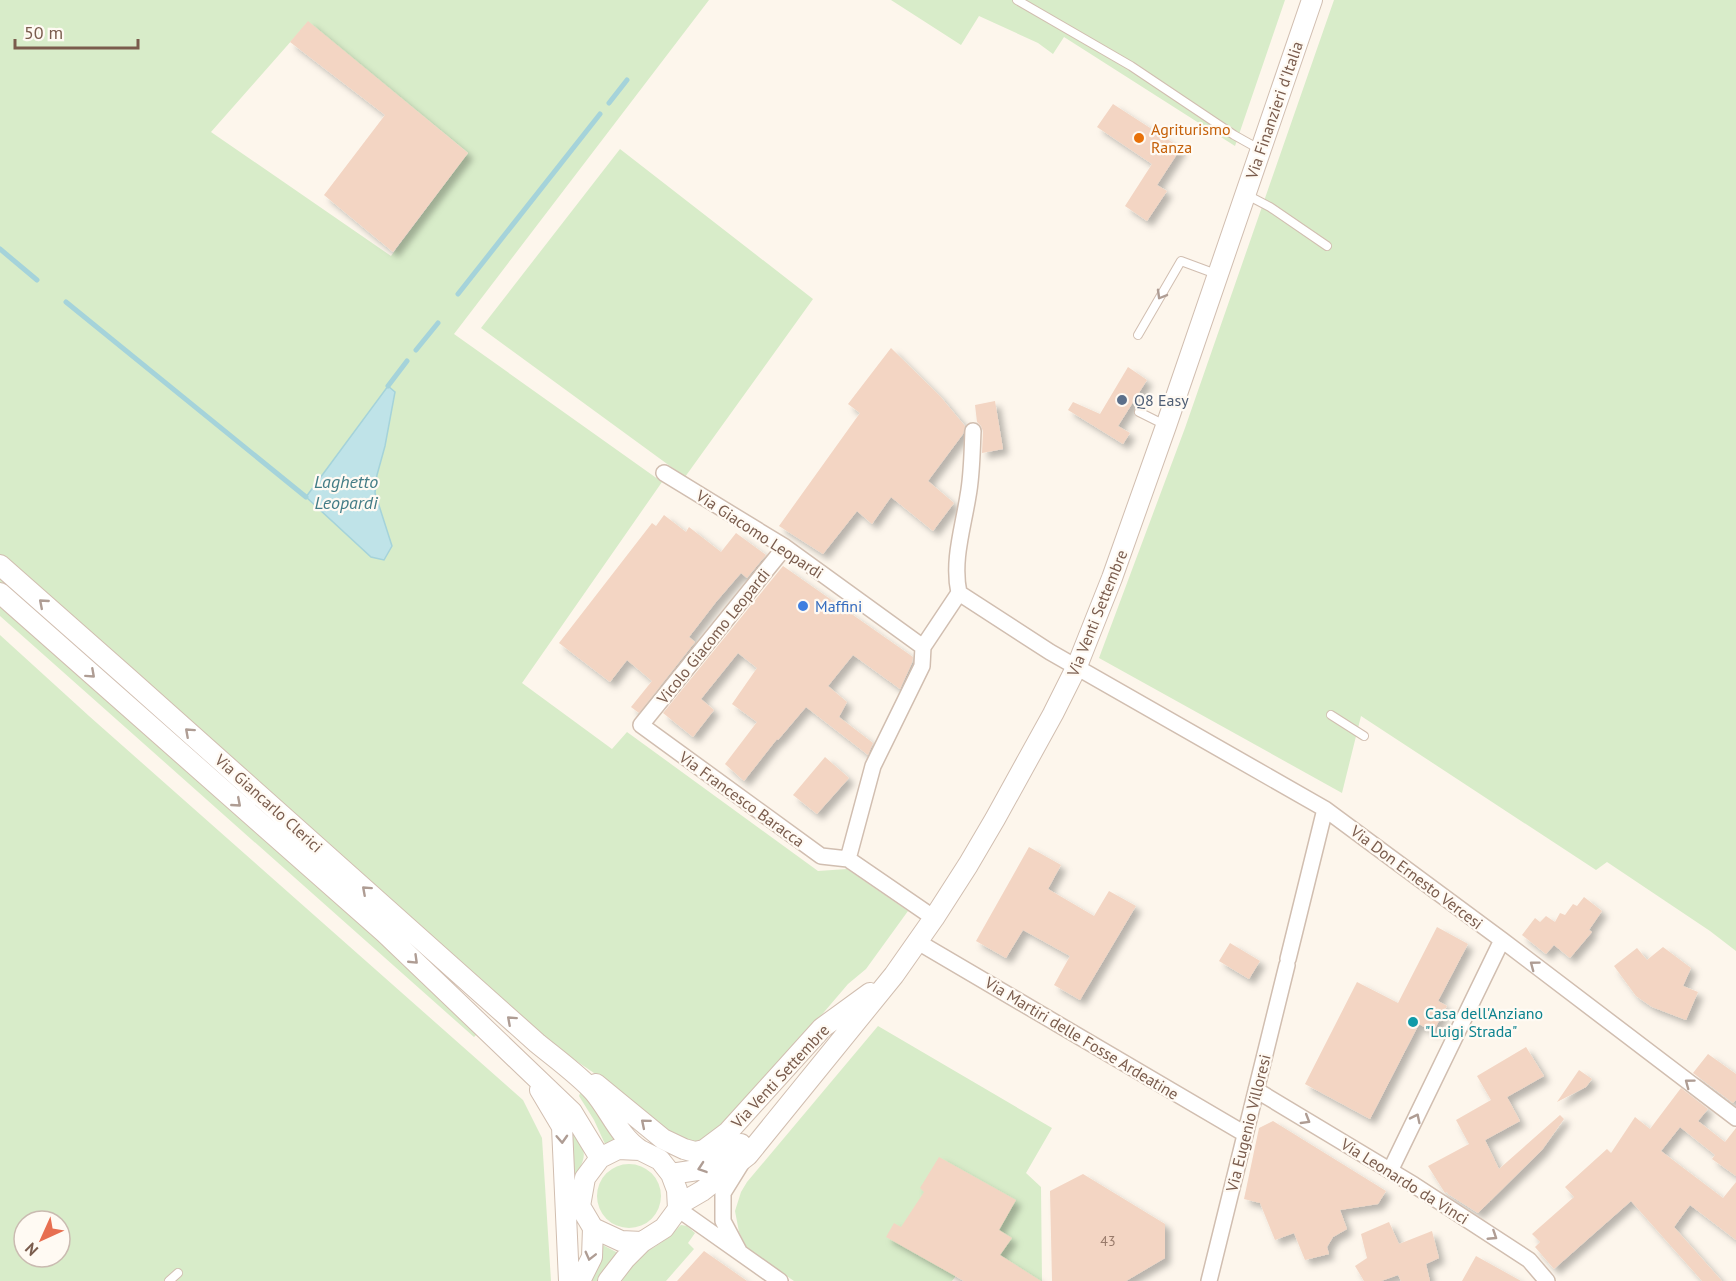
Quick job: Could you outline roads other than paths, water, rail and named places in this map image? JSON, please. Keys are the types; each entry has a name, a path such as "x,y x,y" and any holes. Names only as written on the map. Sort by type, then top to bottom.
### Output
{"street":[{"name":"Via Finanzieri d'Italia","path":"1237,220 1312,0"},
{"name":"Via Venti Settembre","path":"678,1207 748,1155 784,1111 918,942 995,819 1048,724 1077,666 1112,578 1237,220"},
{"path":"973,431 969,494 959,544 956,582 959,593 1050,652 1077,666"},
{"name":"Via Giacomo Leopardi","path":"664,472 785,547 923,647"},
{"name":"Vicolo Giacomo Leopardi","path":"641,725 785,547"},
{"name":"Via Giancarlo Clerici","path":"0,566 537,1043 593,1090 622,1134 630,1144 640,1150"},
{"name":"Via Giancarlo Clerici","path":"0,593 385,933 572,1112 600,1158"},
{"path":"848,858 873,766 922,666 923,647 959,593"},
{"name":"Via Don Ernesto Vercesi","path":"1077,666 1325,809 1736,1118"},
{"name":"Via Francesco Baracca","path":"641,725 821,856 848,858 934,918"},
{"name":"Via Eugenio Villoresi","path":"1209,1281 1325,809"},
{"path":"1390,1171 1502,940"},
{"name":"Via Martiri delle Fosse Ardeatine","path":"918,942 1245,1134"},
{"name":"Via Venti Settembre","path":"695,1152 704,1150 728,1132 822,1028 894,975"},
{"name":"Via Giancarlo Clerici","path":"537,1043 606,1091 663,1139 695,1152"},
{"name":"Via Giancarlo Clerici","path":"528,1069 562,1127 568,1281"},
{"name":"Via Leonardo da Vinci","path":"1256,1090 1390,1171 1528,1260 1547,1281"},
{"name":"Via Venti Settembre","path":"671,1174 704,1169 735,1150 784,1111"},
{"path":"608,1281 642,1242 664,1228 678,1207 677,1190 671,1174 660,1160 640,1150 618,1149 600,1158 585,1178 580,1206 594,1228 621,1241 642,1242"},
{"path":"741,1253 723,1221 723,1193 748,1155"},
{"path":"678,1207 780,1281"},
{"path":"580,1281 592,1257 594,1228"}],"lane":[{"path":"1017,0 1131,66 1234,135 1261,150"},
{"path":"1246,195 1270,207 1327,246"},
{"path":"1138,335 1181,261 1218,274"},
{"path":"1139,412 1166,426"},
{"path":"1330,715 1364,736"},
{"path":"170,1281 178,1274"}],"water":[{"name":"Laghetto Leopardi","path":"388,386 395,392 375,493 392,546 384,560 371,557 306,497"}],"waterway":[{"path":"609,103 627,80"},
{"path":"458,294 600,114"},
{"path":"0,249 37,280"},
{"path":"66,302 306,497"},
{"path":"416,350 438,323"},
{"path":"388,386 407,361"}],"place":[{"name":"Agriturismo Ranza","path":"1139,138"},
{"name":"Q8 Easy","path":"1122,400"},
{"name":"Maffini","path":"803,606"},
{"name":"Casa dell'Anziano \"Luigi Strada\"","path":"1413,1022"}]}
